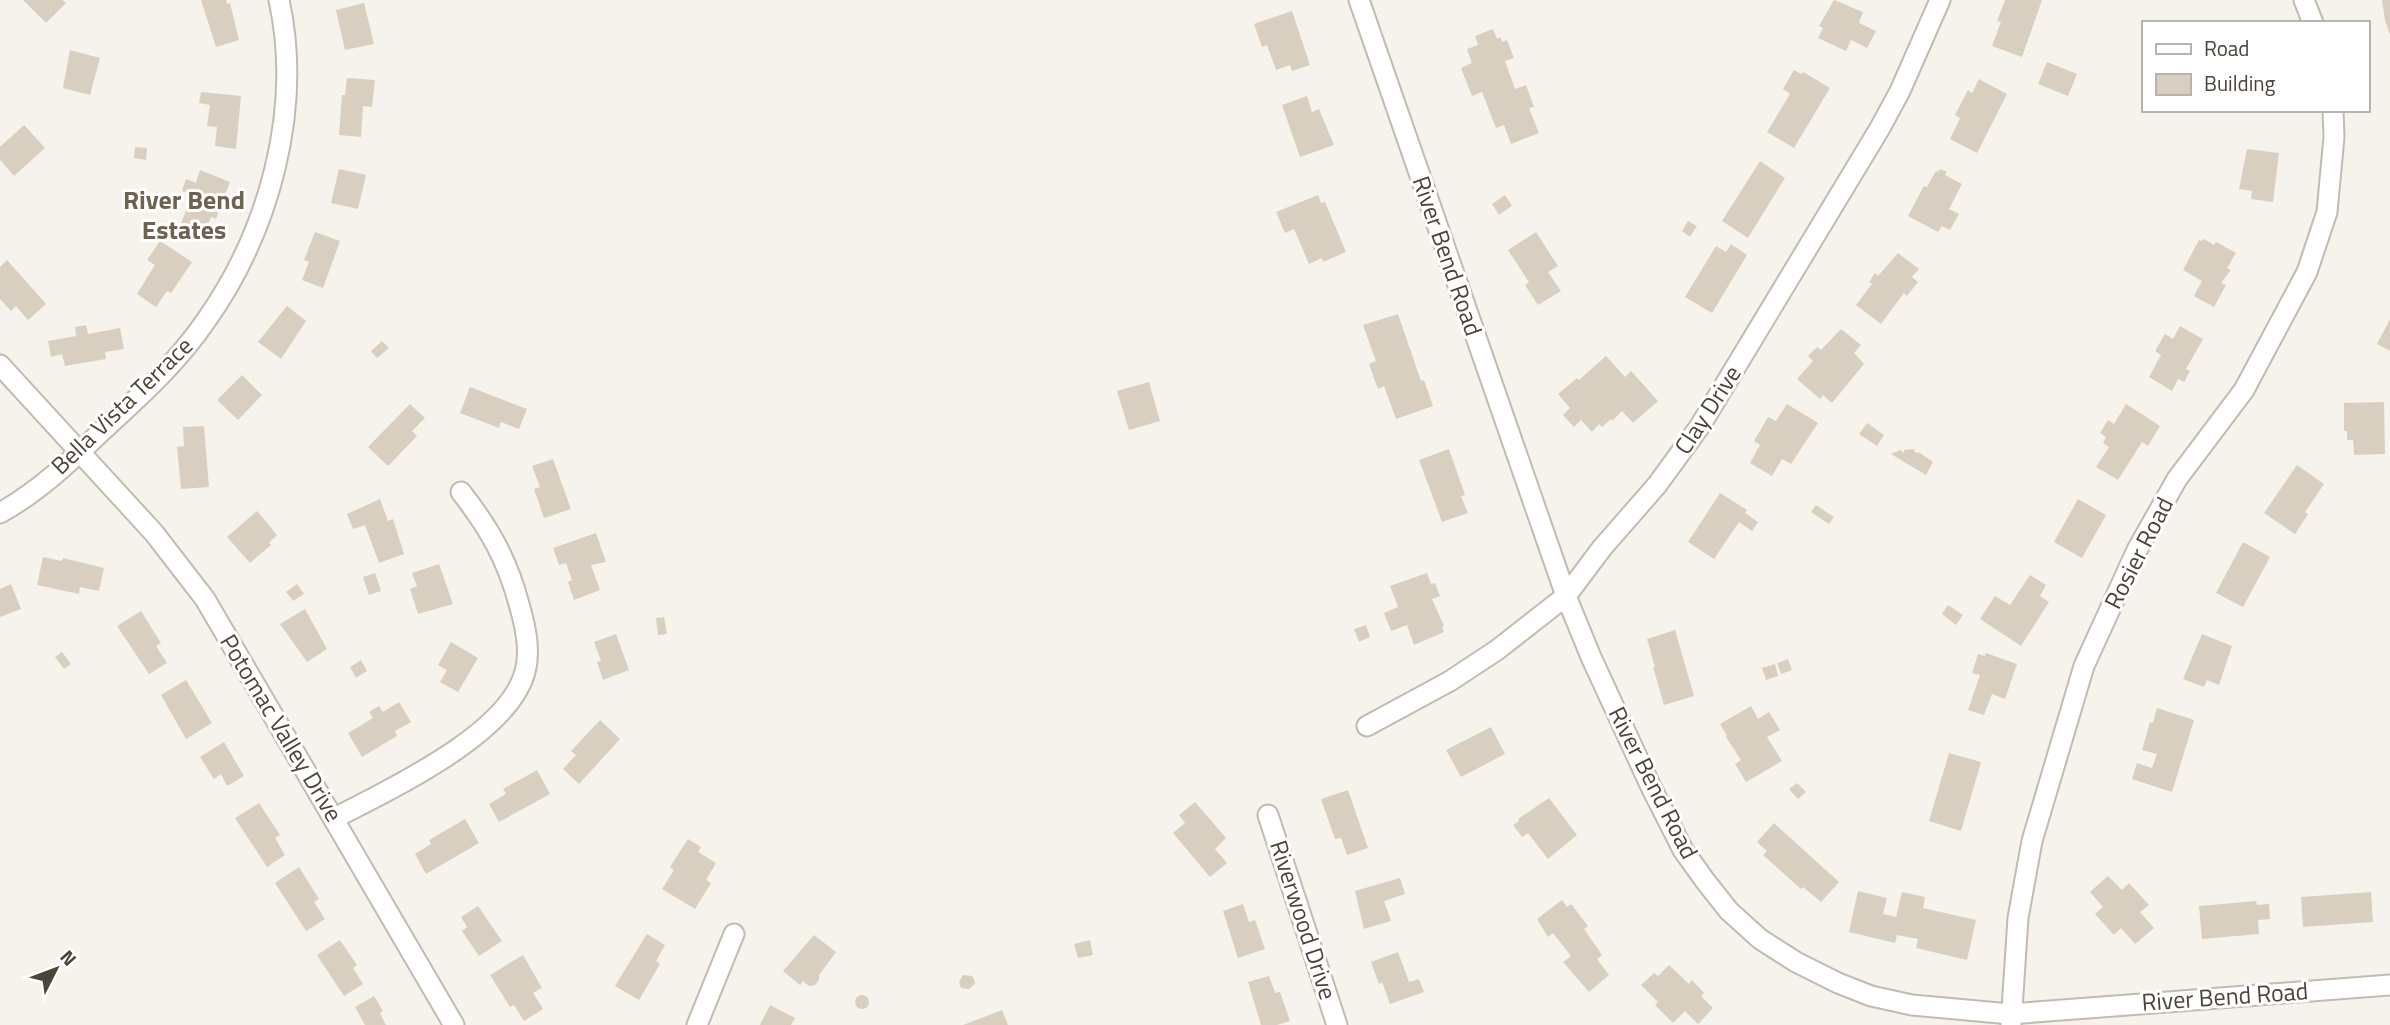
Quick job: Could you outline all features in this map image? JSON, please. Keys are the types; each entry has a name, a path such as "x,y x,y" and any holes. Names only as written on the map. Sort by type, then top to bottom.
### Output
{"street":[{"name":"Bella Vista Terrace","path":"0,513 80,452 156,379 189,344 220,299 244,255 274,174 282,135 286,56 279,0"},
{"name":"River Bend Road","path":"1359,0 1566,596 1607,693 1683,850 1729,911 1760,939 1796,962 1860,992 1912,1005 2010,1020 2390,985"},
{"name":"Clay Drive","path":"1367,726 1450,681 1566,596 1602,548 1657,485 1722,391 1880,128 1900,91 1940,0"},
{"path":"2304,0 2312,21"},
{"name":"Rosier Road","path":"2010,1020 2018,918 2032,841 2084,666 2144,538 2177,479 2244,390 2306,272 2327,212 2334,137 2333,112"},
{"name":"Potomac Valley Drive","path":"0,365 154,533 205,599 454,1025"},
{"path":"335,818 407,780 485,728 509,701 525,672 525,625 514,585 501,551 484,521 461,492"},
{"name":"Riverwood Drive","path":"1268,815 1337,1025"},
{"path":"697,1025 734,934"}],"building":[{"path":"23,0 63,0 66,3 46,23"},
{"path":"201,0 226,0 227,4 230,3 239,40 216,47"},
{"path":"1834,0 1863,12 1859,23 1876,31 1867,48 1851,40 1846,51 1818,38 1823,28 1819,26"},
{"path":"2005,0 2042,0 2022,57 1992,46 2001,22 1997,21"},
{"path":"2382,0 2390,0 2390,35 2385,20"},
{"path":"364,3 374,44 345,50 336,10"},
{"path":"1292,11 1310,65 1292,71 1290,65 1276,70 1267,45 1262,47 1254,24"},
{"path":"1493,29 1497,39 1500,37 1502,42 1507,40 1514,58 1505,61 1515,89 1526,85 1534,107 1529,108 1539,133 1511,144 1504,125 1496,128 1482,92 1472,96 1461,68 1472,63 1467,49 1478,45 1475,36"},
{"path":"70,50 100,58 90,95 63,88"},
{"path":"2047,62 2077,74 2068,96 2038,84"},
{"path":"1794,70 1801,74 1803,72 1830,88 1794,148 1767,132 1790,94 1783,89"},
{"path":"347,78 375,80 372,107 363,106 361,137 339,135 342,95 345,95"},
{"path":"1979,79 2007,94 1977,153 1950,139 1960,118 1955,115 1968,90 1972,93"},
{"path":"201,92 241,96 236,149 215,146 217,127 207,126 210,105 199,103"},
{"path":"1307,96 1312,112 1319,109 1334,145 1300,157 1282,105"},
{"path":"24,125 45,148 14,176 0,160 0,147"},
{"path":"135,147 147,148 146,160 134,158"},
{"path":"2247,149 2279,153 2273,202 2251,199 2252,191 2239,189"},
{"path":"1760,161 1785,178 1748,238 1722,221"},
{"path":"339,169 366,175 358,209 331,203"},
{"path":"1940,169 1947,172 1945,175 1962,184 1949,209 1959,214 1950,230 1942,226 1938,232 1908,216 1924,186 1927,187"},
{"path":"200,170 230,182 216,219 211,217 204,235 180,226 192,195 182,191 186,179 196,183"},
{"path":"1318,195 1321,203 1325,202 1346,252 1323,262 1322,258 1309,264 1294,229 1285,233 1276,212"},
{"path":"1505,195 1512,206 1499,215 1492,204"},
{"path":"1688,221 1697,226 1690,237 1682,231"},
{"path":"315,232 340,241 323,288 302,280 309,262 304,260"},
{"path":"1536,232 1558,266 1548,272 1561,291 1538,305 1525,285 1529,282 1508,250"},
{"path":"2204,239 2236,253 2227,268 2231,270 2221,283 2226,285 2214,307 2194,296 2202,281 2183,270 2199,240"},
{"path":"160,241 192,262 171,293 167,291 156,307 137,294 155,265 147,260"},
{"path":"1731,244 1747,255 1712,313 1685,297 1716,246 1726,252"},
{"path":"1898,253 1919,269 1912,277 1918,282 1907,296 1904,293 1881,324 1856,305 1872,284 1869,282 1875,273 1878,276"},
{"path":"7,260 46,304 28,320 16,306 11,311 0,299 0,267"},
{"path":"287,306 306,321 281,359 258,342"},
{"path":"1398,314 1421,381 1424,380 1433,406 1396,419 1384,386 1378,389 1369,364 1376,361 1363,325"},
{"path":"2390,319 2390,351 2377,344"},
{"path":"86,325 88,334 120,328 124,349 105,352 106,359 65,366 62,354 51,357 48,341 76,336 75,327"},
{"path":"2180,326 2203,339 2186,369 2190,371 2184,382 2178,379 2172,391 2149,377 2161,355 2155,351 2165,334 2173,339"},
{"path":"1841,329 1861,345 1854,353 1864,364 1832,403 1823,395 1820,399 1797,379 1813,361 1808,356 1817,347 1821,350"},
{"path":"382,341 389,348 377,358 371,351"},
{"path":"1606,356 1625,377 1631,371 1658,401 1633,423 1622,411 1602,427 1599,424 1592,432 1581,420 1574,427 1563,415 1570,408 1558,394"},
{"path":"242,375 262,395 238,420 217,400"},
{"path":"1149,382 1160,421 1129,430 1117,391"},
{"path":"470,387 527,409 519,429 501,422 499,428 460,413"},
{"path":"2384,402 2385,454 2354,455 2353,440 2347,440 2347,431 2344,431 2344,403"},
{"path":"410,404 425,418 412,431 417,436 388,466 368,447"},
{"path":"1787,404 1818,423 1791,464 1782,459 1772,476 1750,463 1760,445 1754,441 1768,417 1776,421"},
{"path":"2126,404 2160,426 2148,446 2142,442 2118,480 2096,467 2109,447 2103,443 2106,437 2100,433 2108,420 2114,424"},
{"path":"1867,423 1884,435 1877,446 1859,434"},
{"path":"204,426 209,487 181,489 177,447 184,446 183,427"},
{"path":"1449,449 1465,495 1461,496 1468,513 1442,522 1419,460"},
{"path":"1915,449 1914,452 1933,462 1926,475 1891,454"},
{"path":"553,459 571,509 544,518 534,489 540,487 532,466"},
{"path":"2297,465 2324,484 2305,512 2308,514 2295,534 2264,513"},
{"path":"1720,493 1747,510 1745,513 1758,522 1752,531 1739,522 1714,559 1688,542"},
{"path":"380,499 388,521 393,519 404,554 379,563 365,525 353,529 347,514"},
{"path":"2078,499 2106,515 2082,558 2054,542"},
{"path":"1816,505 1834,517 1829,524 1811,512"},
{"path":"257,511 277,535 269,543 271,545 250,563 227,537"},
{"path":"596,533 606,562 591,565 600,590 574,600 568,582 572,580 566,563 559,565 553,548"},
{"path":"2243,542 2270,557 2243,607 2216,593"},
{"path":"43,557 62,561 63,558 104,568 99,591 80,587 79,594 37,585"},
{"path":"439,564 453,604 418,614 410,589 417,586 412,573"},
{"path":"375,573 381,591 369,595 363,577"},
{"path":"1427,573 1440,596 1432,599 1444,632 1414,645 1407,625 1391,631 1384,613 1398,607 1390,586"},
{"path":"2030,575 2046,585 2040,596 2049,602 2021,646 1980,619 1995,596 2010,605"},
{"path":"11,584 21,609 0,617 0,589"},
{"path":"297,584 304,594 293,601 286,592"},
{"path":"1948,605 1963,615 1956,625 1942,614"},
{"path":"305,609 327,649 307,662 280,624"},
{"path":"141,611 161,643 156,646 167,663 149,674 117,626"},
{"path":"664,617 667,634 658,635 656,618"},
{"path":"1366,625 1370,637 1359,642 1354,629"},
{"path":"1675,630 1694,696 1664,705 1647,639"},
{"path":"616,634 629,670 603,680 597,662 601,661 594,642"},
{"path":"2202,634 2232,646 2219,685 2207,680 2204,687 2183,679"},
{"path":"451,642 478,658 458,692 440,682 447,670 438,665"},
{"path":"62,652 71,664 64,669 55,657"},
{"path":"1986,653 2017,664 2005,699 1992,694 1984,715 1968,710 1980,675 1972,673 1978,654 1985,656"},
{"path":"1788,659 1792,670 1781,674 1777,663"},
{"path":"361,660 367,671 356,678 350,667"},
{"path":"1775,664 1778,676 1766,680 1762,668"},
{"path":"186,680 212,723 186,739 161,695"},
{"path":"399,702 411,722 395,731 397,736 362,757 348,733 373,718 369,712 379,706 383,712"},
{"path":"1751,706 1758,719 1769,712 1780,730 1767,737 1782,761 1746,782 1735,764 1741,760 1720,724"},
{"path":"2157,708 2194,720 2172,792 2132,779 2137,763 2152,768 2157,754 2142,750"},
{"path":"600,720 620,739 579,784 563,769 576,755 571,751"},
{"path":"1491,727 1505,754 1461,777 1446,750"},
{"path":"224,742 244,776 227,786 221,774 214,779 200,757"},
{"path":"1949,753 1981,762 1961,831 1929,821"},
{"path":"537,770 550,794 499,822 489,804 506,794 503,789"},
{"path":"1797,783 1806,792 1798,799 1789,789"},
{"path":"1348,790 1368,848 1347,855 1341,838 1335,839 1321,799"},
{"path":"1549,798 1577,835 1548,859 1528,833 1522,837 1513,825"},
{"path":"1195,802 1226,838 1215,849 1227,863 1210,877 1173,833 1185,823 1179,815"},
{"path":"259,803 280,835 275,838 285,855 267,867 235,818"},
{"path":"465,819 479,843 426,874 415,854 431,844 429,840"},
{"path":"1774,823 1839,882 1821,902 1803,887 1801,889 1763,855 1767,851 1757,842"},
{"path":"688,839 701,847 698,852 716,863 706,880 711,883 695,909 662,889 674,870 670,867"},
{"path":"299,867 319,899 314,902 325,919 306,931 275,883"},
{"path":"2108,876 2122,890 2129,883 2149,905 2140,912 2154,928 2135,944 2121,928 2114,935 2095,914 2103,907 2090,892"},
{"path":"1400,878 1405,894 1384,901 1391,921 1364,929 1355,891"},
{"path":"1858,891 1887,898 1883,914 1896,917 1902,892 1925,897 1923,908 1976,920 1967,960 1916,948 1918,939 1897,935 1895,943 1849,932"},
{"path":"2371,892 2373,922 2303,927 2301,897"},
{"path":"1562,900 1567,907 1571,904 1588,926 1584,929 1602,955 1597,959 1609,975 1589,992 1563,962 1571,956 1553,933 1548,937 1537,919"},
{"path":"2256,901 2257,905 2269,904 2270,919 2258,920 2259,934 2202,939 2199,906"},
{"path":"1243,904 1249,922 1255,920 1265,949 1238,958 1223,911"},
{"path":"478,906 502,941 479,956 462,931 467,927 461,917"},
{"path":"647,934 665,945 656,961 660,964 639,1000 615,986"},
{"path":"814,935 836,952 815,985 809,986 803,981 800,985 783,971"},
{"path":"340,940 357,965 353,968 363,984 344,996 317,955"},
{"path":"1090,940 1093,955 1078,958 1074,944"},
{"path":"1398,952 1409,982 1419,979 1424,992 1390,1004 1371,962"},
{"path":"523,955 542,988 533,993 543,1009 524,1021 514,1005 510,1007 490,975"},
{"path":"1669,965 1689,984 1692,980 1704,993 1701,996 1713,1008 1698,1024 1685,1011 1673,1023 1655,1005 1658,1002 1641,985 1654,973 1658,976"},
{"path":"963,975 972,976 974,979 975,984 969,989 961,988 959,982"},
{"path":"1269,976 1275,993 1280,992 1290,1021 1277,1025 1261,1025 1248,982"},
{"path":"862,995 867,997 867,1007 862,1009 857,1007 855,1002 857,997"},
{"path":"374,996 383,1011 380,1013 386,1025 365,1025 355,1007"},
{"path":"770,1005 795,1018 791,1025 760,1025"},
{"path":"1002,1010 1008,1025 963,1025 984,1017"}],"district":[{"name":"River Bend Estates","path":"184,215"}]}
